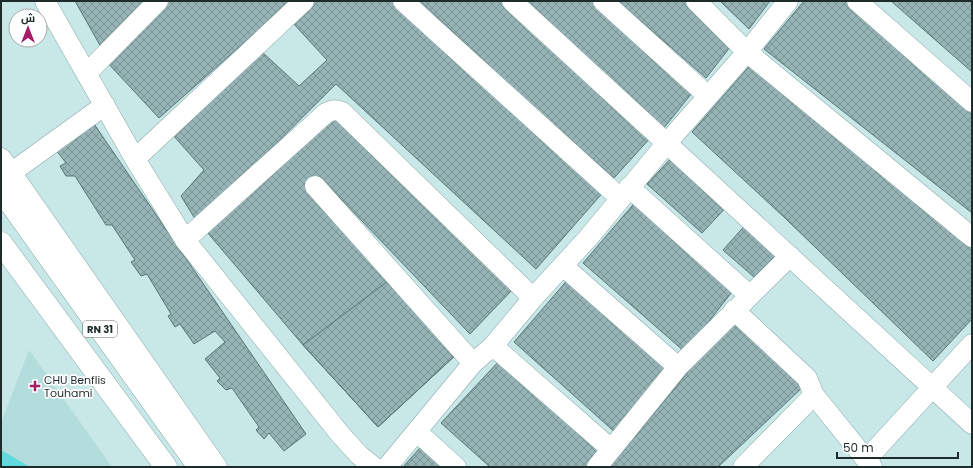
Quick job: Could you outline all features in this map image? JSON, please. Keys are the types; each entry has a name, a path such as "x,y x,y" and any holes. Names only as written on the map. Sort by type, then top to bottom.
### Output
{"main road":[{"name":"RN 31","path":"4,175 199,467"},
{"name":"RN 31","path":"1,243 166,467"}],"street":[{"path":"87,73 158,1"},
{"path":"135,160 304,1"},
{"path":"403,1 625,192 749,295"},
{"path":"512,1 972,424"},
{"path":"603,1 708,96"},
{"path":"696,1 747,52 972,237"},
{"path":"387,467 418,432 474,363 493,346 532,298 563,266 666,144 747,52 788,1"},
{"path":"857,1 972,102"},
{"path":"48,2 135,160 184,240 340,434 359,455 374,467"},
{"path":"105,106 4,175 217,467"},
{"path":"184,240 326,113 337,110 342,112 532,298"},
{"path":"315,186 474,363"},
{"path":"597,467 678,367 790,256"},
{"path":"563,266 678,367"},
{"path":"734,310 807,378 814,394 869,464 972,344"},
{"path":"493,346 611,449"},
{"path":"743,467 814,394"},
{"path":"418,432 456,467"}],"shaded area":[{"name":"CHU Benflis Touhami","path":"29,350 112,467 1,467 1,423"},
{"path":"1,450 30,467 1,467"}],"building":[{"path":"75,1 145,1 101,47"},
{"path":"162,1 291,1 159,118 105,60"},
{"path":"313,1 398,1 605,190 536,269 336,84 197,222 181,196 204,170 172,134 260,50 299,86 327,60 292,22"},
{"path":"420,1 509,1 652,136 614,178 516,91"},
{"path":"516,1 600,1 696,88 659,134"},
{"path":"618,1 692,1 734,42 706,78"},
{"path":"720,1 770,1 749,29"},
{"path":"804,1 852,1 972,107 972,213 764,49"},
{"path":"891,1 972,1 972,72"},
{"path":"753,62 972,242 972,319 933,361 785,218 692,132"},
{"path":"340,114 514,288 470,334 320,177 308,185 459,352 378,427 303,345 201,225"},
{"path":"92,121 306,434 284,451 269,433 264,439 256,430 259,427 232,388 226,390 217,381 220,378 205,359 225,342 215,331 194,344 180,324 175,327 168,316 171,314 147,274 141,276 131,262 135,260 112,225 106,225 75,176 66,176 60,166 66,163 53,146"},
{"path":"674,155 731,202 702,233 647,184"},
{"path":"638,199 735,288 685,352 583,263"},
{"path":"748,222 780,251 754,277 723,250"},
{"path":"570,277 672,368 617,434 514,342"},
{"path":"392,278 459,352 378,427 303,345"},
{"path":"733,317 805,385 718,467 610,467"},
{"path":"501,359 605,449 590,467 490,467 441,423"},
{"path":"427,440 456,467 403,467"}],"place":[{"name":"CHU Benflis Touhami","path":"35,386"}]}
